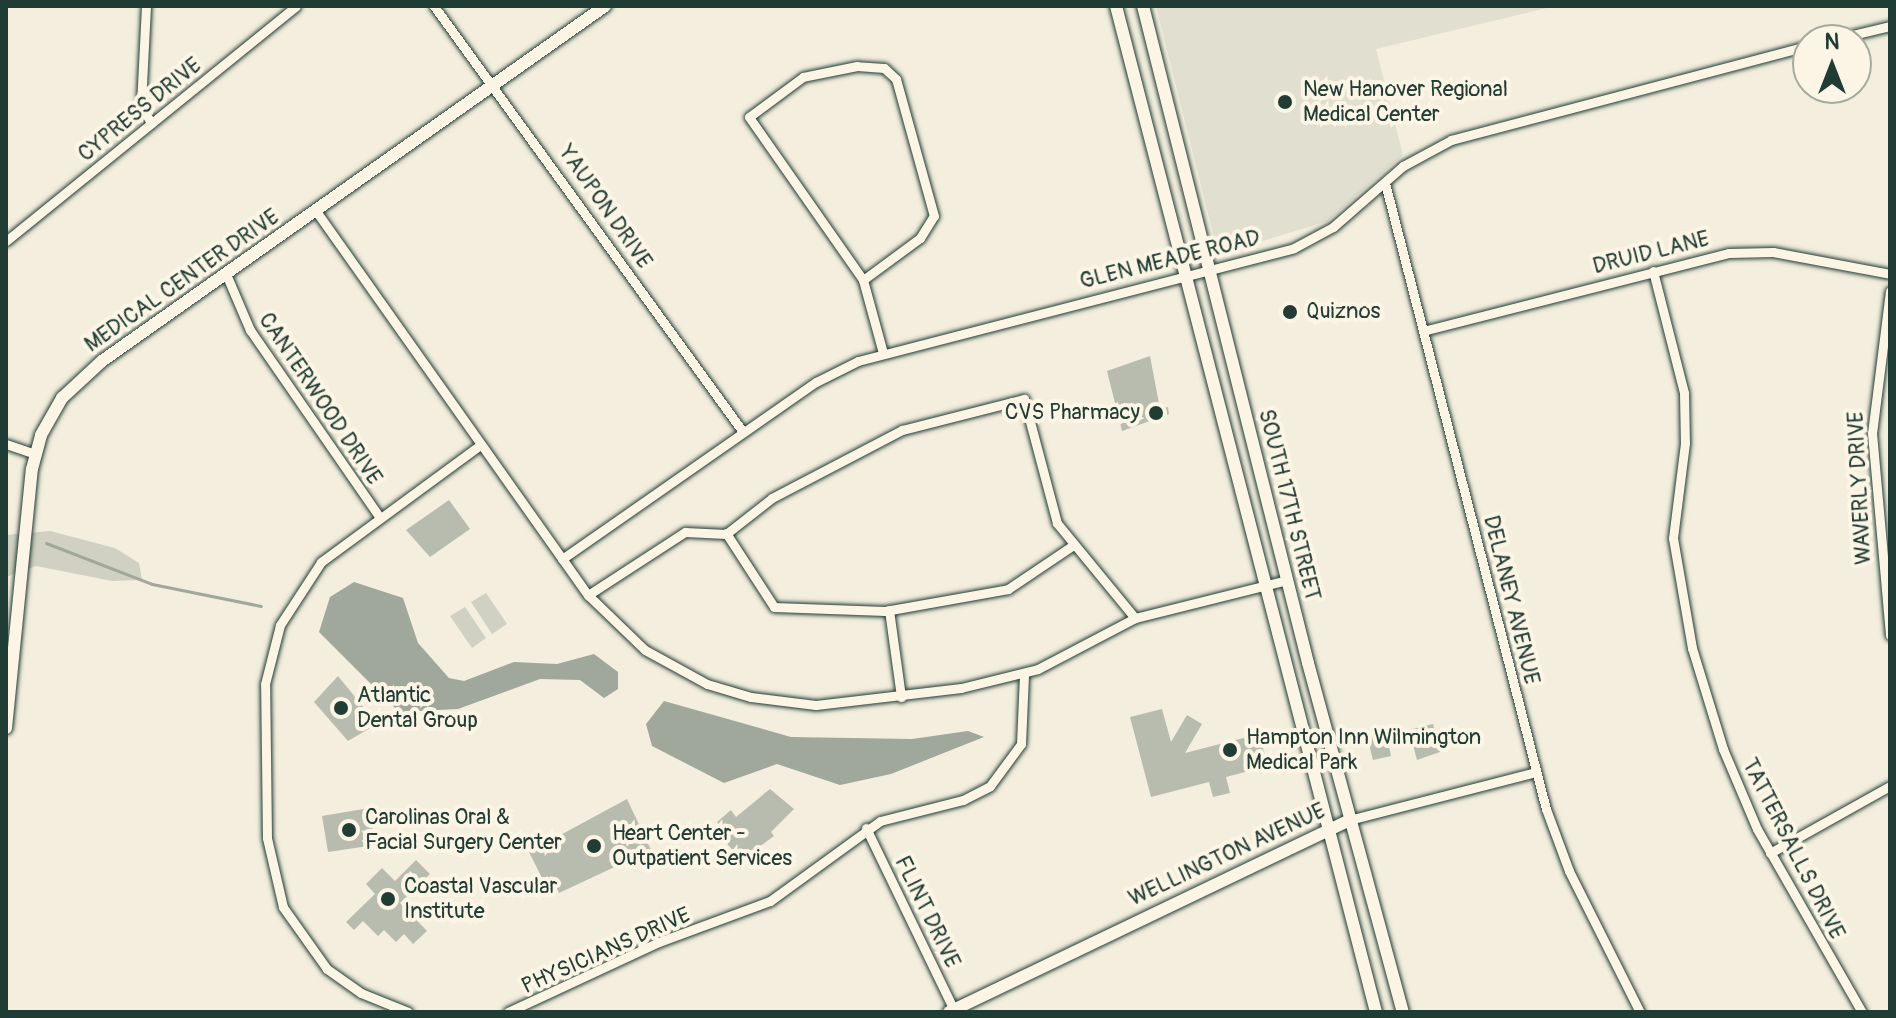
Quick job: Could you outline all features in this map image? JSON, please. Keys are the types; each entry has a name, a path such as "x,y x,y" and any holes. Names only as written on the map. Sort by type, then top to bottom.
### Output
{"main road":[{"name":"MEDICAL CENTER DRIVE","path":"6,728 35,454 52,413 84,375 605,6"},
{"name":"SOUTH 17TH STREET","path":"1116,6 1324,830 1376,1012"},
{"name":"SOUTH 17TH STREET","path":"1143,6 1349,820 1403,1012"},
{"name":"WELLINGTON AVENUE","path":"952,1011 1349,820"}],"street":[{"path":"146,6 141,105 151,123"},
{"name":"CYPRESS DRIVE","path":"6,241 296,6"},
{"name":"YAUPON DRIVE","path":"434,6 495,83 743,432"},
{"name":"GLEN MEADE ROAD","path":"562,559 816,382 883,353 1313,240 1420,154 1451,140 1792,50"},
{"path":"863,280 920,238 934,216 894,75 872,66 816,73 749,117 863,280 883,353"},
{"name":"DELANEY AVENUE","path":"1385,183 1536,772 1569,871 1640,1012"},
{"path":"316,211 588,595 645,650 729,692 816,705 901,697 1024,674 1135,618 1287,580"},
{"name":"DRUID LANE","path":"1423,331 1653,271 1747,251 1890,274"},
{"name":"TATTERSALLS DRIVE","path":"1653,271 1684,393 1685,443 1673,538 1692,648 1723,749 1770,853 1862,1012"},
{"name":"CANTERWOOD DRIVE","path":"226,274 250,330 379,516 480,445"},
{"name":"WAVERLY DRIVE","path":"1890,291 1872,420 1885,521 1890,635"},
{"path":"588,595 685,532 726,533 772,498 902,430 1024,399 1057,523 1072,546 1135,618"},
{"path":"6,444 35,454"},
{"path":"379,516 321,562 280,625 264,705 267,838 280,899 314,956 361,993 408,1012"},
{"path":"726,533 774,607 889,610 1008,589 1072,546"},
{"path":"889,610 901,697"},
{"name":"PHYSICIANS DRIVE","path":"508,1012 659,942 770,901 866,828 963,800 999,778 1025,731 1024,674"},
{"name":"WELLINGTON AVENUE","path":"1349,820 1536,772"},
{"path":"1770,853 1890,786"},
{"name":"FLINT DRIVE","path":"866,828 952,1011"}],"shaded area":[{"name":"New Hanover Regional Medical Center","path":"1156,6 1555,6 1376,49 1403,155 1328,221 1227,252 1215,241"},
{"path":"50,531 115,548 139,563 142,580 112,581 36,566 6,577 6,535"},
{"path":"354,582 403,598 418,643 449,678 464,681 514,662 557,664 594,654 618,672 618,689 604,698 580,680 540,679 458,709 399,712 319,632 330,597"},
{"path":"486,593 507,624 492,634 471,602"},
{"path":"465,607 486,638 472,648 450,616"},
{"path":"664,701 791,737 912,739 968,731 984,737 891,774 840,785 777,764 724,783 652,746 646,724"}],"building":[{"name":"CVS Pharmacy","path":"1150,356 1160,409 1168,407 1169,414 1122,431 1107,371"},
{"path":"449,500 470,529 430,557 406,530"},
{"name":"Atlantic Dental Group","path":"338,676 377,724 348,741 314,702"},
{"name":"Hampton Inn Wilmington Medical Park","path":"1162,709 1171,742 1187,715 1202,724 1185,753 1259,734 1268,766 1226,777 1230,793 1213,797 1209,782 1151,797 1130,717"},
{"path":"1433,724 1440,752 1417,760 1409,730"},
{"path":"1386,732 1391,756 1373,760 1367,736"},
{"path":"770,789 794,809 771,832 774,836 741,860 718,833 723,829 717,822 731,810 736,817"},
{"name":"Heart Center - Outpatient Services","path":"627,799 651,850 559,893 554,882 546,886 529,852"},
{"name":"Carolinas Oral & Facial Surgery Center","path":"369,808 375,845 328,852 322,816"},
{"name":"Coastal Vascular Institute","path":"416,860 430,874 400,903 427,931 413,944 404,934 396,942 384,930 378,936 363,921 354,930 346,922 375,894 366,884 382,868 395,881"}],"waterway":[{"path":"46,543 152,584 261,606"}],"place":[{"name":"New Hanover Regional Medical Center","path":"1285,102"},
{"name":"Quiznos","path":"1290,312"},
{"name":"CVS Pharmacy","path":"1156,413"},
{"name":"Atlantic Dental Group","path":"341,708"},
{"name":"Hampton Inn Wilmington Medical Park","path":"1230,750"},
{"name":"Carolinas Oral & Facial Surgery Center","path":"349,830"},
{"name":"Heart Center - Outpatient Services","path":"594,846"},
{"name":"Coastal Vascular Institute","path":"388,899"}]}
